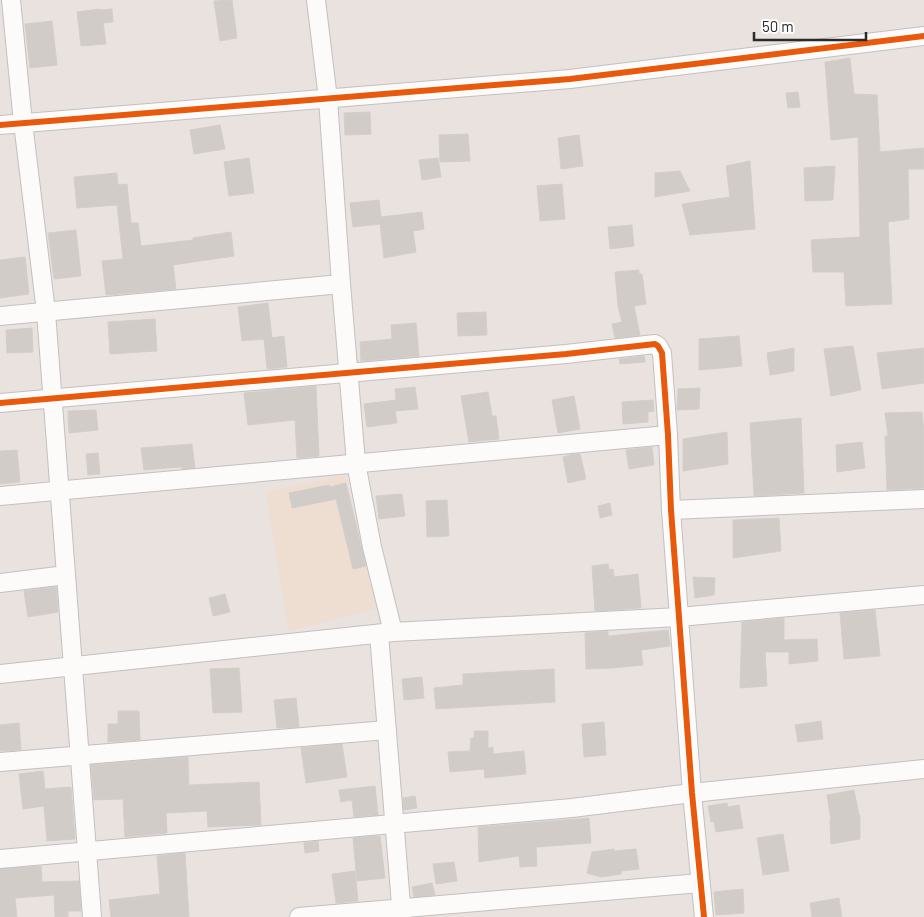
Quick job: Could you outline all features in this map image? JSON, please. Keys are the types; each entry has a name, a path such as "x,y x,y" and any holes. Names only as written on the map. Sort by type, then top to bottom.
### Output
{"street":[{"path":"10,0 22,123 46,312 92,917"},
{"path":"316,0 328,99 356,463 386,633 387,730 402,913"},
{"path":"0,125 570,79 924,36"},
{"path":"0,316 341,284"},
{"path":"0,403 566,354 655,344 658,346 662,353 671,510 692,793 704,917"},
{"path":"0,496 668,435"},
{"path":"671,510 924,499"},
{"path":"0,583 66,575"},
{"path":"0,674 386,633 679,617 924,595"},
{"path":"0,762 387,730"},
{"path":"0,859 572,808 692,793 924,769"},
{"path":"299,917 402,913 700,884"}],"shaded area":[{"path":"345,475 377,608 289,631 266,492"}],"building":[{"path":"232,0 237,38 220,41 214,1"},
{"path":"112,9 113,22 103,23 106,44 81,46 77,12"},
{"path":"52,21 57,65 30,68 25,24"},
{"path":"850,58 854,94 877,95 880,152 924,148 924,169 908,169 909,219 888,222 892,304 846,306 844,272 813,272 811,240 860,237 858,137 831,140 825,62"},
{"path":"798,92 800,107 788,108 786,93"},
{"path":"370,112 371,134 345,135 344,113"},
{"path":"220,125 225,149 194,154 190,130"},
{"path":"468,134 470,161 440,162 439,135"},
{"path":"579,135 583,166 561,169 558,138"},
{"path":"249,158 254,193 229,196 224,162"},
{"path":"438,158 441,177 422,180 419,160"},
{"path":"750,161 755,229 690,235 682,204 730,197 726,166"},
{"path":"835,166 833,200 805,201 804,168"},
{"path":"680,171 690,191 655,197 655,173"},
{"path":"117,173 118,185 127,184 131,223 138,223 141,246 193,240 193,238 231,232 234,256 173,265 176,289 106,295 102,261 123,259 117,205 77,208 74,177"},
{"path":"562,184 565,219 540,221 537,186"},
{"path":"379,200 381,217 422,212 424,229 413,231 416,252 384,258 380,224 353,227 350,203"},
{"path":"632,225 634,246 610,249 608,227"},
{"path":"76,230 81,276 54,279 48,233"},
{"path":"25,257 29,294 0,298 0,260"},
{"path":"639,270 639,274 642,274 646,304 634,306 640,335 615,338 612,324 622,322 618,306 615,272"},
{"path":"268,303 272,338 284,336 287,367 267,369 264,339 242,341 238,307"},
{"path":"486,312 487,335 458,336 457,313"},
{"path":"155,319 157,351 110,354 108,322"},
{"path":"416,323 419,356 361,361 360,342 392,339 391,325"},
{"path":"32,328 33,352 7,353 6,330"},
{"path":"739,336 742,366 699,370 699,339"},
{"path":"853,346 861,390 831,396 824,349"},
{"path":"794,348 794,371 770,375 767,353"},
{"path":"924,348 924,383 882,389 877,353"},
{"path":"644,356 645,362 620,364 619,359"},
{"path":"316,386 319,456 297,458 295,420 248,425 244,393"},
{"path":"415,387 418,409 395,411 397,423 367,427 364,404 396,400 395,389"},
{"path":"700,388 699,409 677,410 678,389"},
{"path":"488,392 492,416 496,416 499,439 469,442 461,396"},
{"path":"574,396 580,429 558,433 552,400"},
{"path":"653,400 654,411 648,412 648,422 623,424 622,402"},
{"path":"96,410 98,430 69,433 68,411"},
{"path":"922,412 924,488 887,490 885,436 888,436 885,413"},
{"path":"801,418 804,493 754,496 750,423"},
{"path":"727,432 728,464 683,471 683,439"},
{"path":"862,442 865,468 837,472 836,445"},
{"path":"192,444 195,468 183,469 182,467 144,470 141,448"},
{"path":"652,447 654,465 629,469 626,450"},
{"path":"17,450 20,482 0,484 0,451"},
{"path":"98,453 100,474 88,475 86,454"},
{"path":"580,454 586,479 568,483 563,457"},
{"path":"346,483 366,566 353,569 336,499 292,508 289,493"},
{"path":"402,494 405,516 379,519 376,496"},
{"path":"447,500 449,536 427,537 426,501"},
{"path":"610,503 612,515 600,518 598,506"},
{"path":"779,518 781,551 733,558 733,520"},
{"path":"608,564 609,570 613,569 614,577 638,574 641,608 595,611 592,566"},
{"path":"693,577 715,578 714,595 695,598"},
{"path":"56,587 58,612 28,617 24,591"},
{"path":"225,594 230,612 213,616 209,598"},
{"path":"875,610 880,656 844,659 840,613"},
{"path":"784,618 784,640 817,639 818,661 789,664 789,652 765,652 767,686 740,688 742,622"},
{"path":"668,630 670,646 641,650 643,665 586,669 585,633 608,631 608,636"},
{"path":"239,668 242,712 213,713 210,669"},
{"path":"554,669 555,702 436,709 434,688 463,685 463,674"},
{"path":"422,677 424,698 404,700 402,679"},
{"path":"296,698 299,727 277,728 274,700"},
{"path":"118,711 139,711 140,740 108,742 108,724 118,724"},
{"path":"821,721 823,739 798,742 795,725"},
{"path":"604,722 606,755 584,757 582,724"},
{"path":"19,723 21,750 0,751 0,725"},
{"path":"474,731 488,731 488,748 493,747 493,754 524,751 526,774 485,778 484,769 450,772 448,752 470,751 471,738 474,738"},
{"path":"342,744 347,777 306,783 301,748"},
{"path":"188,757 189,785 259,782 261,825 208,827 207,811 166,813 167,833 125,837 123,799 94,800 91,765"},
{"path":"43,771 45,789 71,787 75,839 47,841 44,806 23,809 19,774"},
{"path":"375,786 378,815 354,817 352,800 341,802 339,790"},
{"path":"854,790 860,815 860,839 831,844 831,820 827,795"},
{"path":"415,796 417,808 404,810 403,798"},
{"path":"727,803 728,807 739,805 743,828 716,832 714,821 711,822 708,806"},
{"path":"589,818 591,843 536,847 537,866 520,867 519,856 479,862 478,827"},
{"path":"783,834 789,871 763,875 757,838"},
{"path":"380,836 385,878 357,881 353,838"},
{"path":"318,841 319,851 305,853 304,843"},
{"path":"614,849 614,851 636,849 639,869 621,871 621,874 601,877 587,873 592,852"},
{"path":"185,853 189,917 111,917 109,900 160,894 157,856"},
{"path":"454,862 457,881 436,884 433,864"},
{"path":"41,866 42,882 79,881 81,911 68,911 68,917 55,917 54,895 15,898 17,917 0,917 0,869"},
{"path":"355,871 358,901 336,903 332,874"},
{"path":"432,883 435,895 414,897 412,887"},
{"path":"743,889 744,913 716,915 714,892"},
{"path":"839,898 842,917 812,917 810,903"}],"cycle path":[{"path":"0,125 570,79 924,36"},
{"path":"0,403 566,354 655,344 658,346 662,353 671,510 692,793 704,917"}]}
